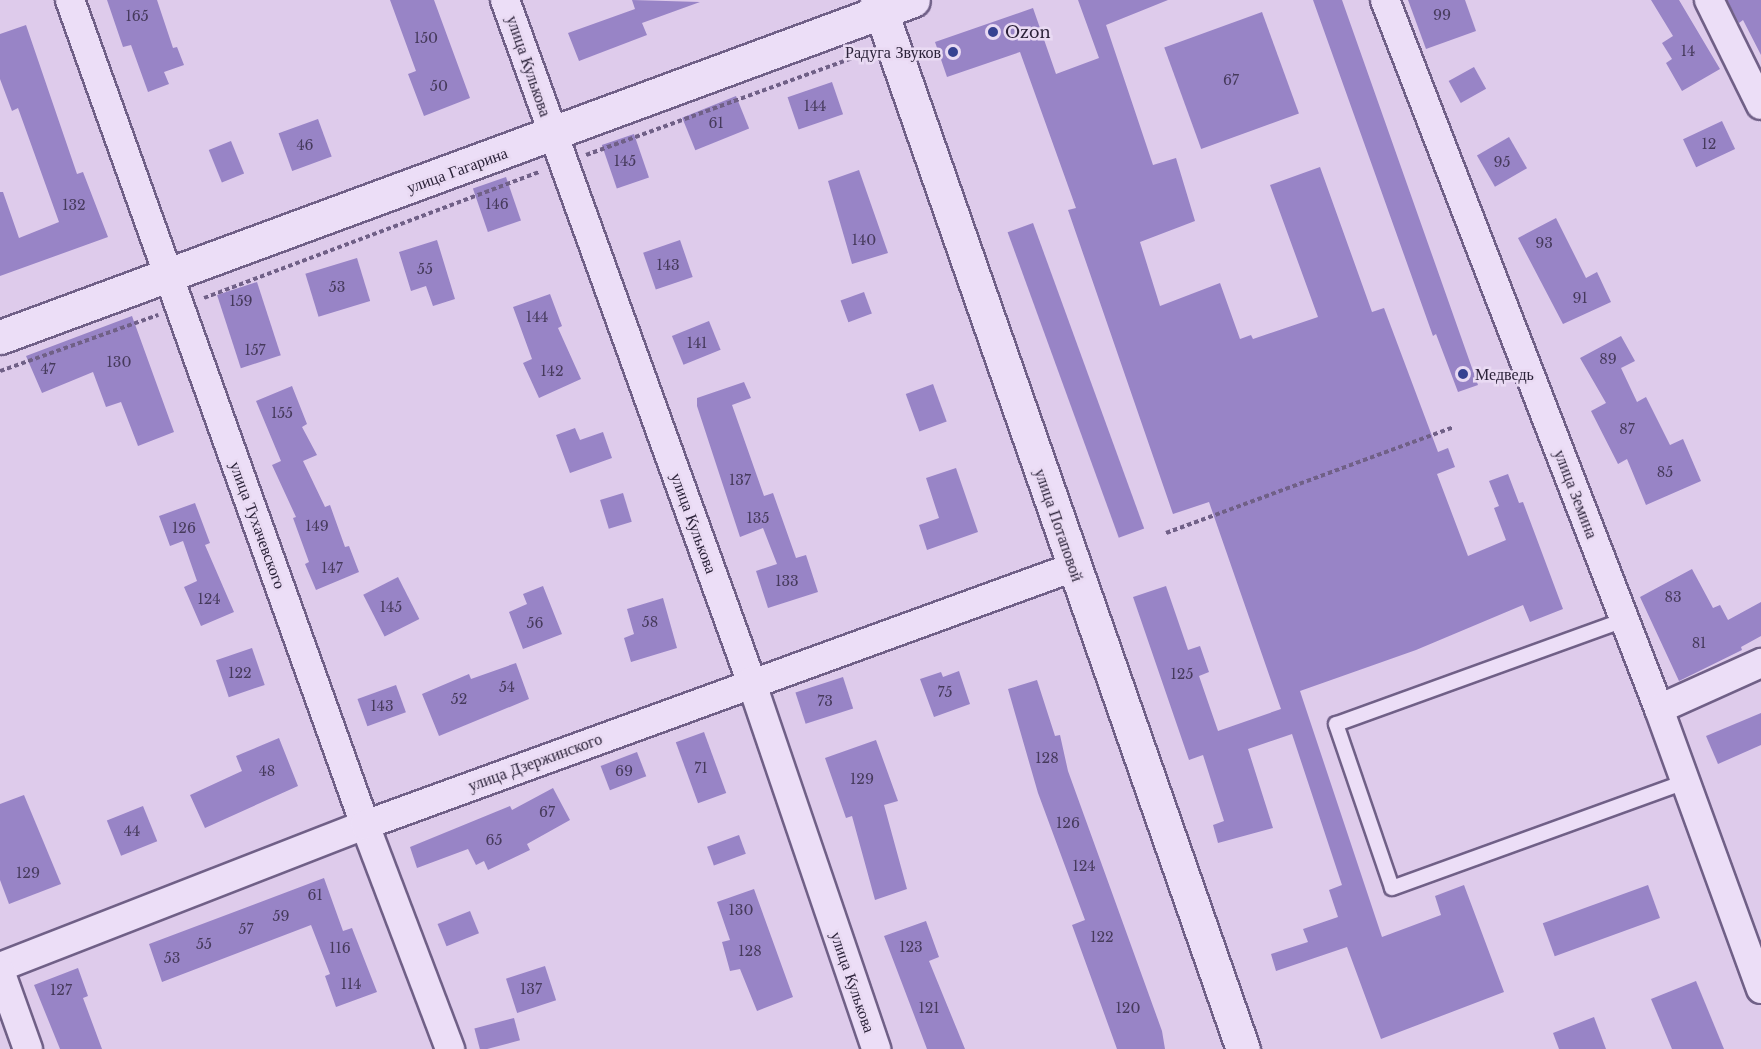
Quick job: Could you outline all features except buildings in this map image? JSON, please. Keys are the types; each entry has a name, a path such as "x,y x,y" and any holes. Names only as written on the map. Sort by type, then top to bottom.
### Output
{"main road":[{"name":"улица Гагарина","path":"0,337 171,273 558,149 879,5 913,0"},
{"name":"улица Потаповой","path":"879,5 1243,1049"}],"street":[{"name":"улица Тухачевского","path":"70,0 171,273 179,307 365,825 450,1049"},
{"name":"улица Кулькова","path":"505,0 751,681 876,1049"},
{"name":"улица Земина","path":"1385,0 1659,709 1761,989"},
{"path":"1709,0 1750,60 1761,105"},
{"name":"улица Дзержинского","path":"0,969 365,825 751,681 1074,567"},
{"path":"1659,709 1761,663"},
{"path":"0,969 28,1049"}],"lane":[{"path":"1624,620 1336,724 1392,888 1685,782"}],"path":[{"path":"0,371 179,307 558,149 853,58"},
{"path":"1166,533 1452,428"}],"place":[{"name":"Ozon","path":"993,32"},
{"name":"Радуга Звуков","path":"953,52"},
{"name":"Медведь","path":"1463,374"}]}
